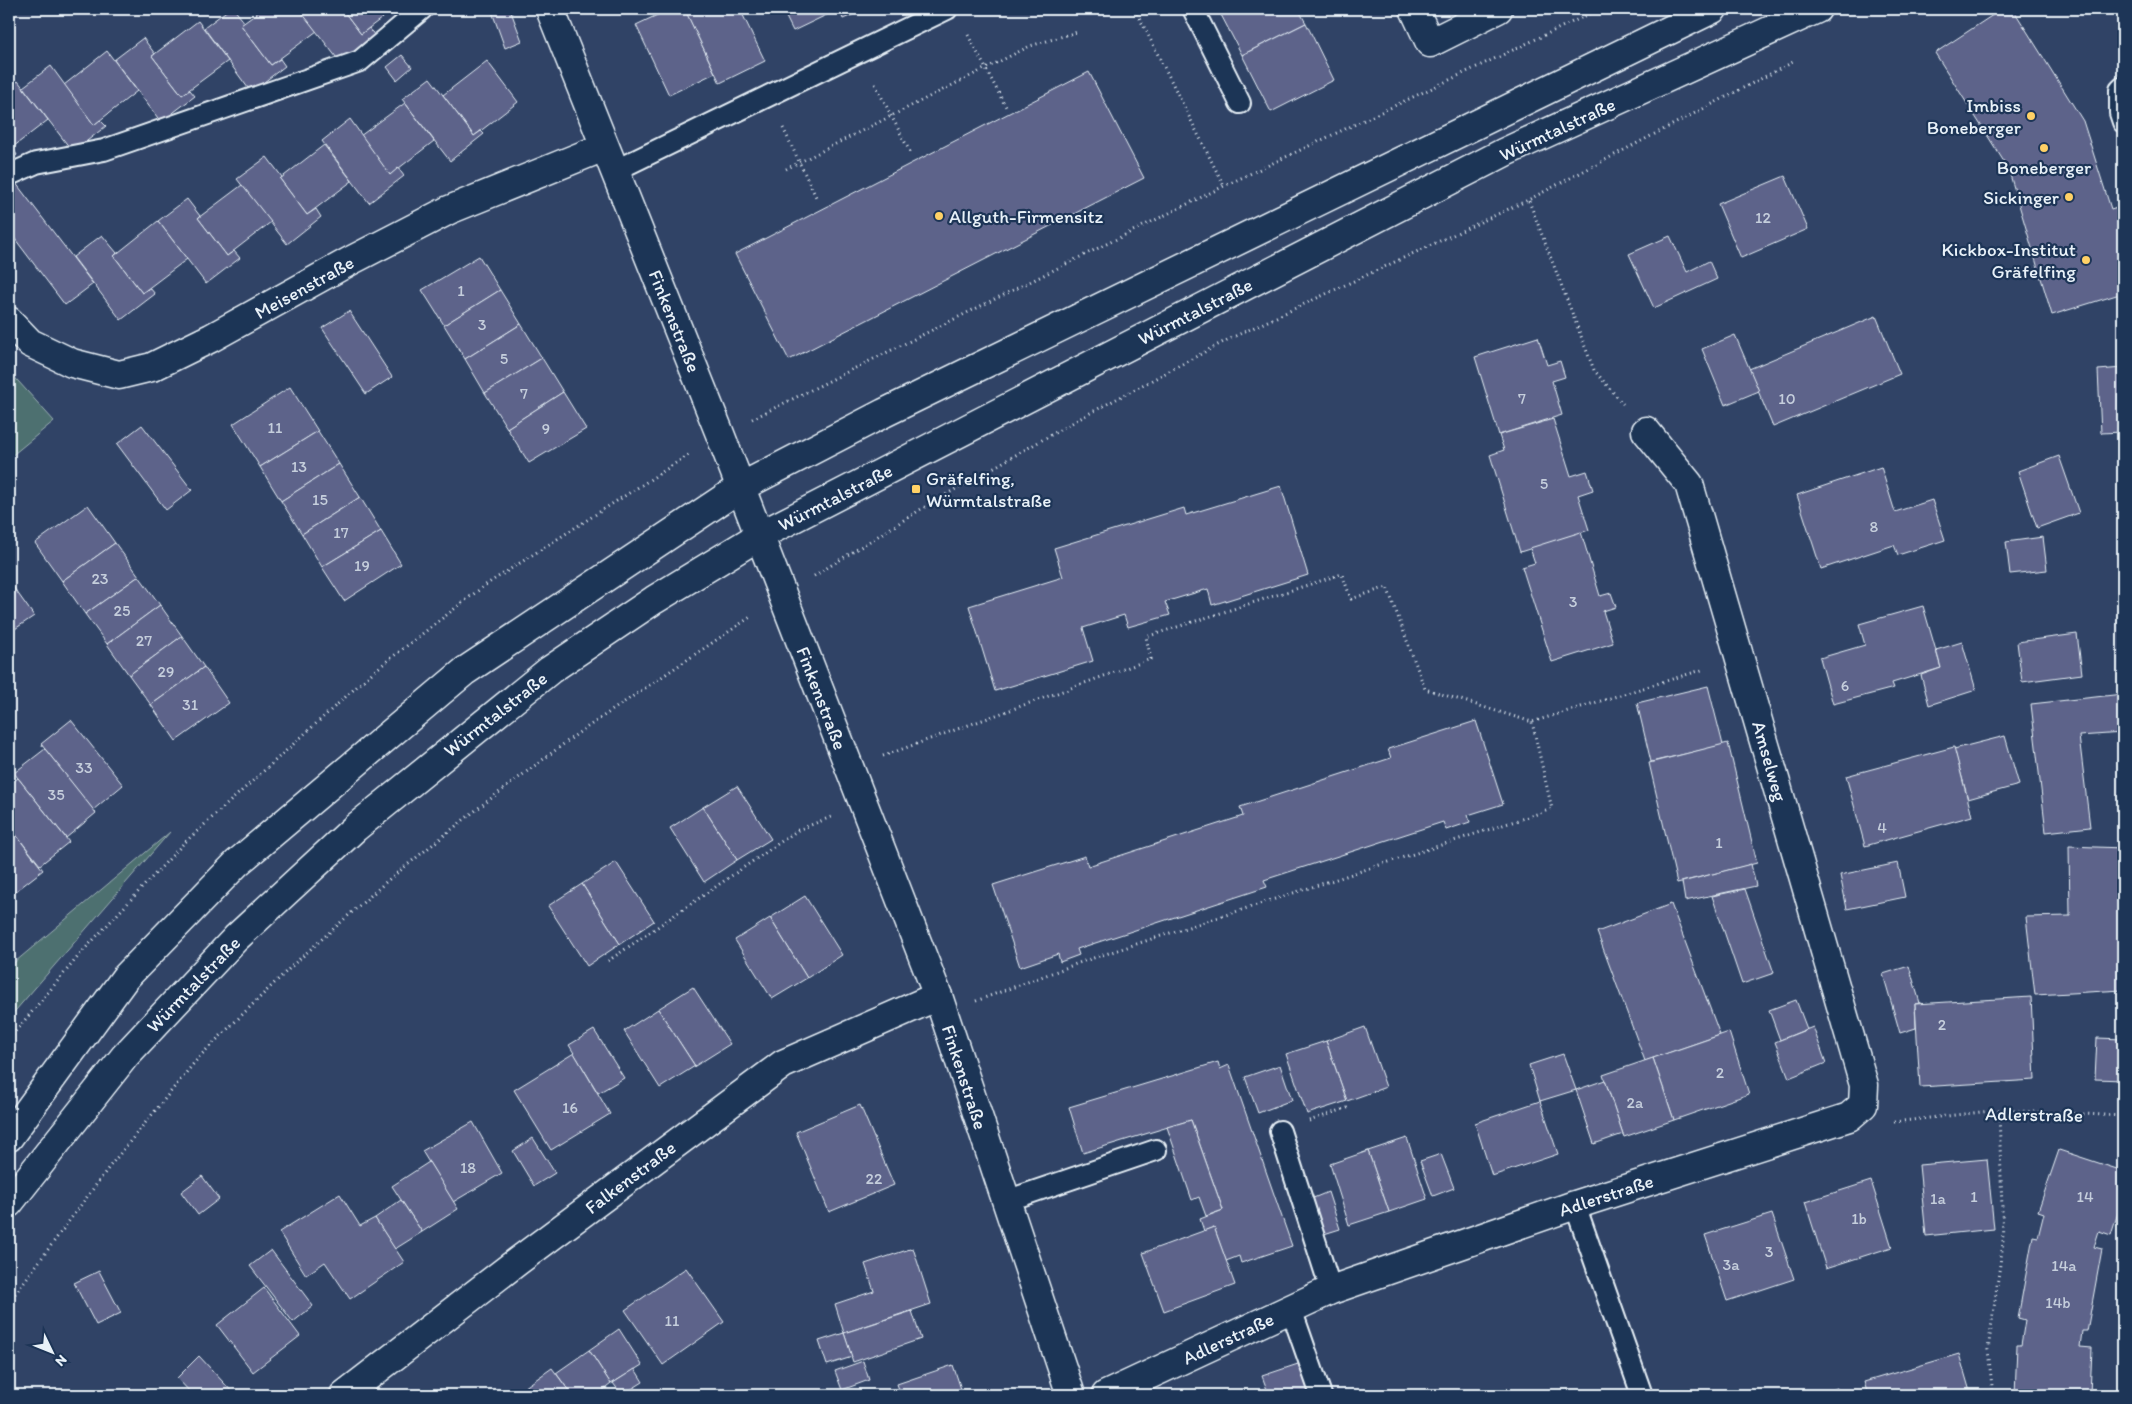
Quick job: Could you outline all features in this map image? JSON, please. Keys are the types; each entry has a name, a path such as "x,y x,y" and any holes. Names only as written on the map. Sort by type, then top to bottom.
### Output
{"street":[{"name":"Finkenstraße","path":"550,9 741,487 941,1004 1071,1395"},
{"path":"1414,9 1430,43 1498,9"},
{"name":"Würmtalstraße","path":"9,1136 125,978 237,863 465,671 741,487 884,413 1712,9"},
{"name":"Würmtalstraße","path":"9,1203 125,1056 236,938 355,828 550,670 654,600 759,536 1505,152 1817,9"},
{"name":"Meisenstraße","path":"9,321 30,343 72,363 119,375 152,367 211,338 352,260 449,210 609,159"},
{"name":"Amselweg","path":"1646,431 1689,484 1864,1085 1863,1105"},
{"name":"Falkenstraße","path":"344,1395 518,1261 783,1064 941,1004"},
{"name":"Adlerstraße","path":"1106,1395 1331,1290 1576,1205 1849,1117 1863,1105"}],"lane":[{"path":"9,175 36,163 104,150 360,61 422,9"},
{"path":"609,159 947,9"},
{"path":"1193,9 1240,103"},
{"path":"2123,87 2120,90 2120,113 2123,122"},
{"path":"1280,1131 1331,1290"},
{"path":"1006,1201 1156,1150"},
{"path":"1576,1205 1642,1395"},
{"path":"1291,1308 1321,1395"}],"path":[{"path":"1135,9 1224,186"},
{"path":"786,169 1030,46 1077,32"},
{"path":"968,36 1006,107"},
{"path":"9,1302 110,1166 199,1057 294,964 387,881 489,800 577,734 782,596 931,503 1079,419 1230,339 1528,200 1804,57"},
{"path":"875,84 911,154"},
{"path":"783,128 817,199"},
{"path":"1528,200 1594,370 1646,431"},
{"path":"849,768 1151,659 1146,637 1342,574 1351,599 1387,587 1425,689 1532,722 1740,658"},
{"path":"941,1004 1084,961 1552,809 1532,722"},
{"path":"608,961 798,830 865,805"},
{"name":"Adlerstraße","path":"1863,1105 1895,1123 1999,1110 2123,1116"},
{"path":"1280,1131 1350,1107"},
{"path":"1993,1395 1988,1350 2003,1243 1999,1110"}],"green space":[{"path":"9,371 54,421 9,458"},
{"path":"170,832 9,1018 9,967"}],"building":[{"path":"229,9 234,9 245,23 241,25 271,65 280,59 285,66 251,92 204,28"},
{"path":"263,9 299,9 317,31 271,65 241,25"},
{"path":"299,9 342,9 361,34 369,28 375,36 340,62"},
{"path":"342,9 394,9 361,34"},
{"path":"491,9 510,9 522,41 505,48"},
{"path":"670,9 685,9 715,73 669,95 636,25"},
{"path":"699,9 740,9 765,61 720,83 687,14"},
{"path":"782,9 839,9 793,31"},
{"path":"839,9 866,9 843,19"},
{"path":"1218,9 1298,9 1306,23 1242,55"},
{"path":"2002,9 2013,9 2083,121 2111,209 2123,205 2123,293 2052,315 2008,168 1935,53"},
{"path":"198,21 228,61 182,95 152,56"},
{"path":"1306,23 1334,80 1271,112 1242,55"},
{"path":"143,38 155,54 152,56 182,95 190,90 195,96 161,122 114,60"},
{"path":"107,51 137,91 94,125 64,85"},
{"path":"402,55 412,67 397,80 387,67"},
{"path":"487,61 518,102 474,136 443,95"},
{"path":"51,66 94,125 100,120 106,126 73,152 23,87"},
{"name":"Allguth-Firmensitz","path":"1089,72 1144,178 789,360 735,254"},
{"path":"430,78 474,136 481,131 484,134 450,161 402,99"},
{"path":"18,81 48,120 9,150 9,88"},
{"path":"405,103 434,141 390,175 360,136"},
{"path":"350,119 390,175 398,168 404,176 369,203 322,141"},
{"path":"324,145 352,181 307,215 280,179"},
{"path":"12,147 17,155 9,161 9,150"},
{"path":"267,157 282,177 280,179 307,215 316,209 321,217 287,244 237,179"},
{"path":"1785,176 1808,229 1741,258 1718,204"},
{"path":"12,178 93,284 65,305 9,231 9,181"},
{"path":"242,185 271,222 227,256 198,218"},
{"path":"187,199 200,216 198,218 227,256 234,251 240,258 206,284 158,221"},
{"path":"158,221 187,259 142,293 114,256"},
{"path":"102,235 117,253 114,256 142,293 150,288 155,294 121,320 73,257"},
{"path":"1670,236 1687,272 1709,261 1717,279 1654,308 1629,254"},
{"path":"479,256 500,290 444,325 422,290"},
{"path":"500,290 521,324 465,359 444,325"},
{"path":"349,311 392,377 366,394 322,328"},
{"path":"1876,316 1900,374 1773,427 1749,369"},
{"path":"521,324 542,358 485,393 465,359"},
{"path":"1735,335 1759,391 1725,405 1702,349"},
{"path":"1538,337 1547,365 1560,361 1565,377 1552,381 1562,415 1499,435 1475,357"},
{"path":"542,358 563,392 507,428 485,393"},
{"path":"2123,368 2123,432 2101,433 2098,370"},
{"path":"290,387 318,431 260,467 233,424"},
{"path":"563,392 586,429 529,463 507,428"},
{"path":"1553,419 1571,476 1587,471 1593,490 1578,495 1589,530 1520,552 1490,455 1504,450 1499,435"},
{"path":"142,425 192,490 166,510 117,444"},
{"path":"318,431 339,464 281,501 260,467"},
{"path":"2059,456 2079,513 2037,528 2018,471"},
{"path":"339,464 360,497 302,534 281,501"},
{"path":"1881,467 1895,512 1932,500 1945,540 1898,555 1894,545 1821,569 1797,495"},
{"path":"1281,486 1308,575 1212,605 1208,589 1165,602 1170,615 1128,627 1124,615 1083,628 1093,661 995,691 969,606 1063,577 1054,548 1184,508 1186,515"},
{"path":"360,497 381,531 322,567 302,534"},
{"path":"88,505 115,543 62,581 35,543"},
{"path":"381,531 401,564 344,601 322,567"},
{"path":"1581,532 1600,596 1611,593 1616,607 1603,611 1613,643 1552,662 1522,567 1535,563 1530,548"},
{"path":"2043,537 2047,570 2010,574 2006,542"},
{"path":"115,543 139,576 85,614 62,581"},
{"path":"139,576 160,605 107,644 85,614"},
{"path":"9,581 34,616 9,633"},
{"path":"160,605 182,636 129,675 107,644"},
{"path":"1923,606 1941,668 1892,683 1894,688 1833,704 1820,658 1865,645 1859,624"},
{"path":"2077,634 2082,674 2022,682 2017,642"},
{"path":"182,636 204,667 151,705 129,675"},
{"path":"1962,642 1976,690 1929,705 1921,675 1941,668 1936,650"},
{"path":"204,667 229,703 176,741 151,705"},
{"path":"1708,686 1723,745 1651,762 1637,703"},
{"path":"2123,694 2123,733 2079,736 2090,827 2046,832 2031,704"},
{"path":"71,720 123,785 93,810 41,744"},
{"path":"1476,721 1503,804 1468,815 1470,822 1446,830 1443,822 1264,880 1267,887 1077,949 1079,955 1060,962 1058,954 1020,967 993,885 1085,856 1088,866 1243,816 1240,807 1391,758 1388,749"},
{"path":"2005,736 2019,785 1968,799 1954,749"},
{"path":"1728,743 1757,863 1677,883 1649,763"},
{"path":"1954,747 1972,816 1865,846 1846,776"},
{"path":"45,749 96,813 66,838 14,773"},
{"path":"18,778 69,842 40,865 9,826 9,785"},
{"path":"737,786 771,839 737,860 703,807"},
{"path":"703,807 737,860 704,882 670,828"},
{"path":"9,826 43,870 11,895 9,892"},
{"path":"2069,846 2123,848 2123,990 2035,995 2026,917 2070,916"},
{"path":"616,862 654,921 620,944 582,884"},
{"path":"1898,863 1905,897 1847,909 1840,875"},
{"path":"1751,864 1756,886 1685,901 1682,882"},
{"path":"582,884 620,944 587,966 548,906"},
{"path":"1745,889 1774,973 1742,984 1712,896"},
{"path":"9,892 14,898 9,902"},
{"path":"805,896 842,955 807,978 770,918"},
{"path":"1671,904 1720,1035 1645,1061 1597,932"},
{"path":"770,918 807,978 772,999 735,940"},
{"path":"1909,966 1920,1003 1915,1004 1916,1028 1900,1033 1883,974"},
{"path":"693,987 730,1044 695,1066 658,1009"},
{"path":"2031,997 2035,1080 1920,1087 1915,1004"},
{"path":"1796,1000 1807,1029 1780,1040 1769,1010"},
{"path":"658,1009 695,1066 660,1088 624,1031"},
{"path":"1365,1027 1386,1087 1347,1101 1326,1041"},
{"path":"1813,1027 1826,1063 1789,1078 1775,1042"},
{"path":"594,1030 624,1078 598,1093 569,1045"},
{"path":"1729,1032 1749,1094 1674,1120 1653,1058"},
{"path":"2097,1038 2123,1039 2123,1080 2095,1079"},
{"path":"1326,1041 1347,1101 1307,1114 1286,1054"},
{"path":"574,1053 610,1114 551,1150 514,1090"},
{"path":"1563,1054 1576,1090 1540,1101 1529,1065"},
{"path":"1653,1058 1674,1120 1624,1137 1603,1075"},
{"path":"1218,1062 1220,1069 1229,1065 1292,1246 1241,1263 1239,1256 1226,1261 1214,1227 1204,1231 1200,1219 1223,1210 1191,1120 1083,1153 1069,1107"},
{"path":"1280,1065 1292,1100 1258,1113 1245,1077"},
{"path":"1605,1080 1623,1134 1594,1144 1576,1090"},
{"path":"1540,1101 1558,1154 1492,1176 1475,1123"},
{"path":"860,1105 894,1185 829,1212 796,1132"},
{"path":"1191,1120 1223,1210 1206,1216 1199,1197 1192,1200 1167,1127"},
{"path":"473,1122 502,1173 453,1202 422,1151"},
{"path":"533,1138 555,1173 534,1186 513,1151"},
{"path":"1407,1138 1427,1199 1389,1212 1368,1151"},
{"path":"2059,1150 2123,1171 2123,1197 2111,1235 2099,1231 2094,1247 2102,1249 2087,1331 2082,1331 2080,1347 2092,1348 2090,1395 2015,1395 2017,1345 2021,1345 2025,1320 2018,1318 2033,1236 2038,1237 2044,1213 2038,1211"},
{"path":"1368,1151 1389,1212 1349,1225 1330,1164"},
{"path":"1441,1154 1454,1188 1433,1196 1420,1161"},
{"path":"1987,1159 1994,1229 1926,1236 1919,1165"},
{"path":"429,1162 458,1209 422,1232 392,1186"},
{"path":"202,1176 219,1199 198,1215 181,1192"},
{"path":"1871,1181 1892,1247 1826,1268 1805,1202"},
{"path":"1328,1192 1340,1229 1324,1234 1311,1199"},
{"path":"340,1194 360,1226 375,1218 404,1262 350,1299 325,1262 306,1275 279,1232"},
{"path":"401,1200 422,1232 395,1249 375,1218"},
{"path":"1772,1214 1794,1279 1727,1301 1705,1235"},
{"path":"1214,1227 1235,1285 1164,1311 1143,1253"},
{"path":"913,1248 931,1304 844,1333 835,1304 874,1291 865,1264"},
{"path":"271,1250 313,1306 293,1322 250,1266"},
{"path":"686,1268 724,1322 663,1365 625,1310"},
{"path":"99,1271 121,1313 96,1325 74,1283"},
{"path":"264,1288 300,1336 253,1372 217,1325"},
{"path":"912,1311 921,1339 853,1362 844,1333"},
{"path":"619,1329 642,1365 611,1384 589,1350"},
{"path":"844,1333 852,1357 827,1365 819,1341"},
{"path":"589,1350 611,1384 597,1395 572,1395 556,1373"},
{"path":"1959,1354 1971,1395 1868,1395 1864,1382"},
{"path":"199,1356 235,1395 198,1395 194,1391 191,1393 177,1378"},
{"path":"863,1361 869,1380 842,1390 835,1371"},
{"path":"1298,1364 1310,1395 1269,1395 1262,1376"},
{"path":"953,1365 963,1395 901,1395 897,1384"},
{"path":"552,1368 572,1395 514,1395"},
{"path":"635,1369 643,1382 622,1395 613,1383"},
{"path":"1837,1388 1839,1395 1813,1395"}],"place":[{"name":"Imbiss Boneberger","path":"2031,116"},
{"name":"Boneberger","path":"2044,148"},
{"name":"Sickinger","path":"2069,197"},
{"name":"Allguth-Firmensitz","path":"939,216"},
{"name":"Kickbox-Institut Gräfelfing","path":"2086,260"},
{"name":"Gräfelfing, Würmtalstraße","path":"916,489"}]}
